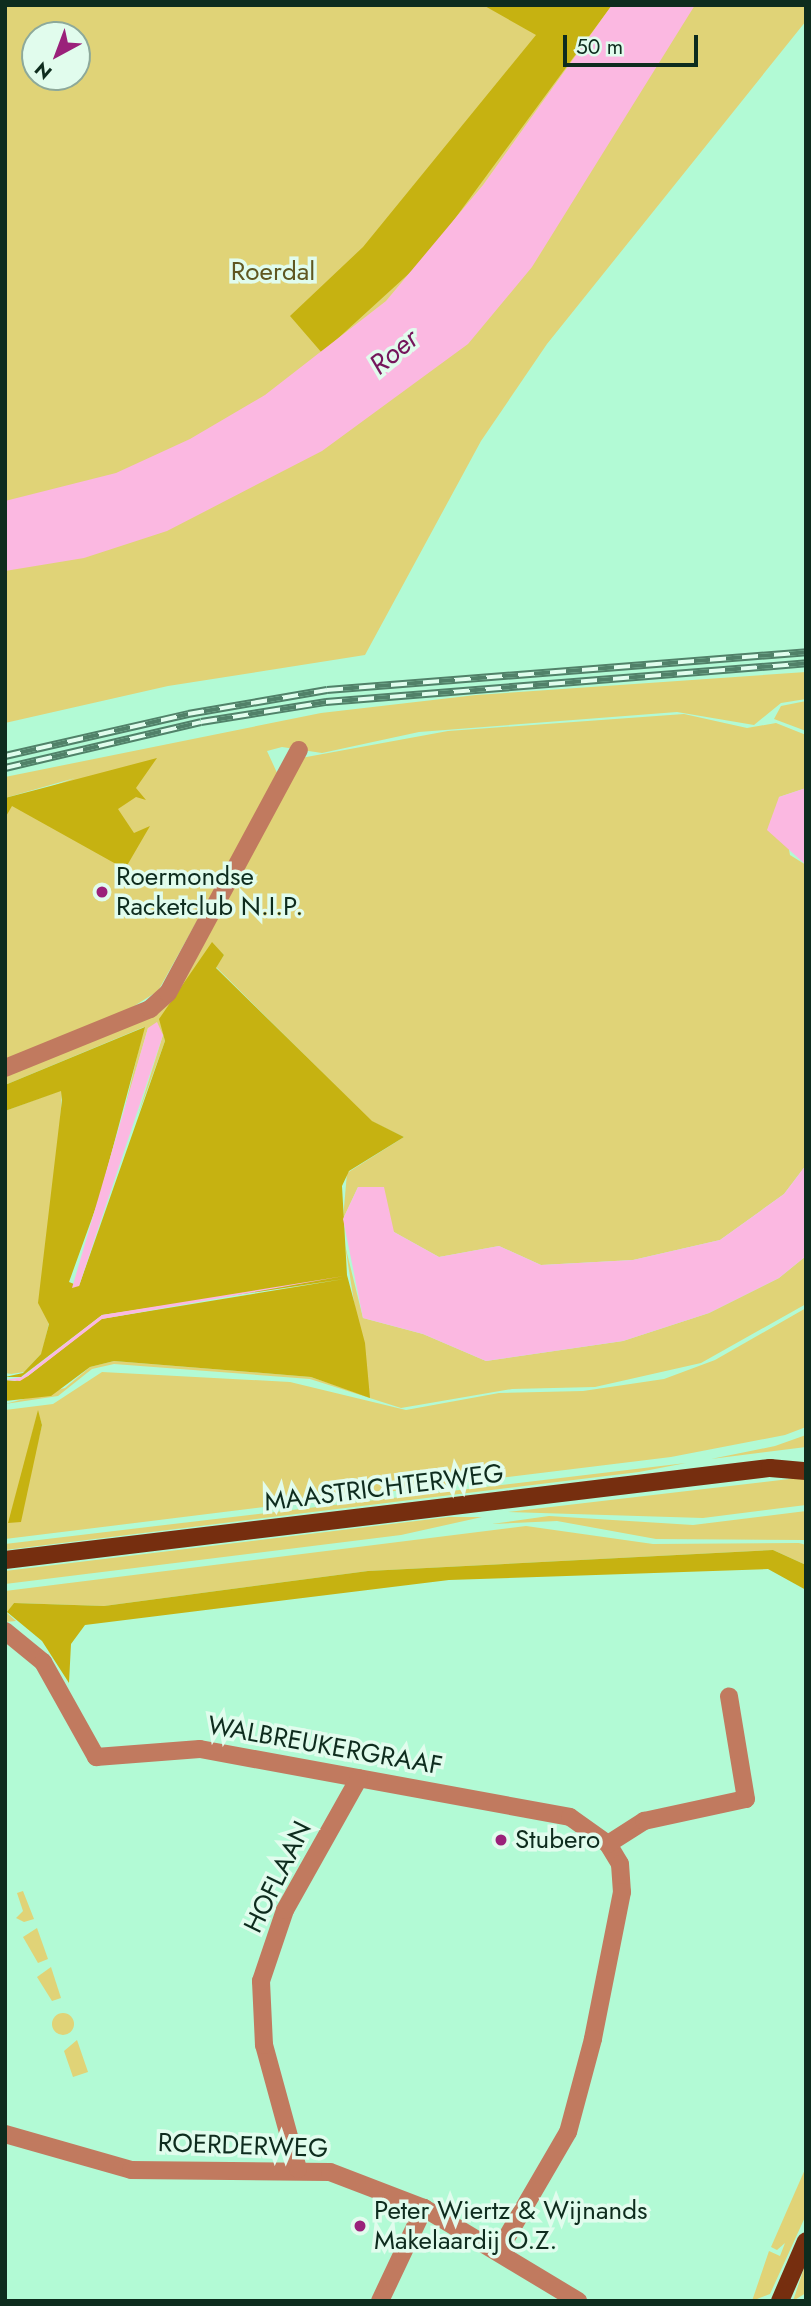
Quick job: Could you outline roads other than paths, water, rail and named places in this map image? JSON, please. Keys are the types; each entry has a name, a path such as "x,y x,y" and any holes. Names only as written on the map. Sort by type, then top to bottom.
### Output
{"main road":[{"name":"MAASTRICHTERWEG","path":"5,1560 770,1468 806,1456"},
{"name":"MAASTRICHTERWEG","path":"770,1468 806,1471"},
{"path":"780,2301 806,2241"}],"street":[{"path":"5,1068 150,1009 168,993 299,750"},
{"name":"WALBREUKERGRAAF","path":"5,1631 43,1662 96,1758 200,1749 570,1817 608,1844"},
{"path":"500,2249 568,2132 590,2052 622,1892 620,1864 608,1844 644,1821 746,1799 729,1696"},
{"name":"HOFLAAN","path":"298,2169 264,2045 261,1981 285,1910 359,1778"},
{"name":"ROERDERWEG","path":"5,2134 131,2170 298,2169 330,2172 424,2208 500,2249 578,2301"},
{"path":"380,2301 424,2208"}],"water":[{"name":"Roer","path":"612,5 695,5 532,267 468,344 322,451 167,531 84,558 5,571 5,501 116,473 190,439 265,395 386,301 483,185"},
{"path":"806,788 806,865 767,830 779,797"},
{"path":"157,1022 163,1035 79,1286 72,1288 148,1028"},
{"path":"806,1165 806,1256 779,1278 709,1313 623,1341 486,1361 423,1334 363,1318 343,1219 358,1187 384,1187 394,1232 439,1257 499,1246 541,1265 633,1260 720,1240 784,1194"},
{"path":"344,1276 102,1319 28,1376 20,1381 5,1380 22,1377 102,1315"}],"railway":[{"path":"5,756 188,714 327,690 806,652"},
{"path":"5,768 201,722 326,702 806,663"}],"place":[{"name":"Roermondse Racketclub N.I.P.","path":"102,892"},
{"name":"Stubero","path":"501,1840"},
{"name":"Peter Wiertz & Wijnands Makelaardij O.Z.","path":"360,2226"}],"park label":[{"name":"Roerdal","path":"273,272"}]}
